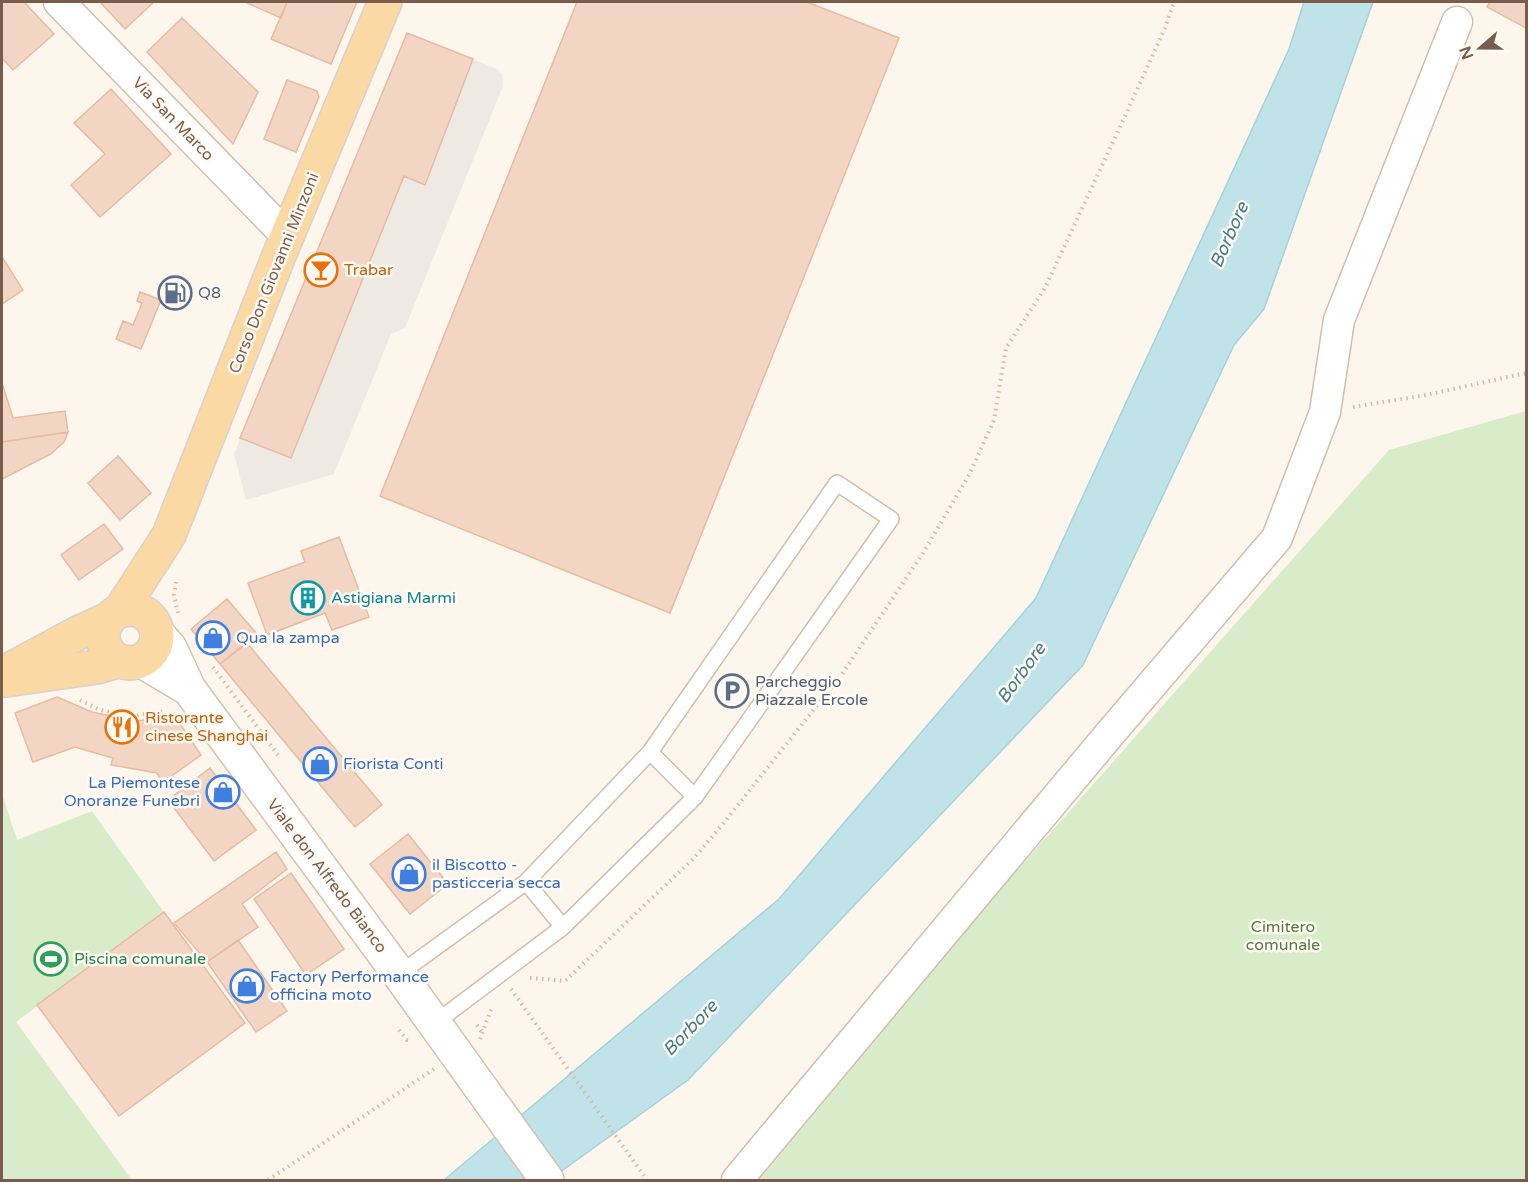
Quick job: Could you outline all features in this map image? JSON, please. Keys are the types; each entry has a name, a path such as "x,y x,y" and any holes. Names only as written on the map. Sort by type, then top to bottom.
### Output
{"main road":[{"name":"Corso Don Giovanni Minzoni","path":"132,634 164,545 287,236 385,2"},
{"path":"2,674 76,634 132,634"},
{"path":"2,681 97,667 132,634"}],"street":[{"name":"Via San Marco","path":"59,2 287,236"},
{"path":"737,1180 1108,736 1277,538 1325,412 1339,320 1457,22"},
{"name":"Viale don Alfredo Bianco","path":"132,634 435,1023 474,1057 547,1180"}],"lane":[{"path":"399,974 526,882 650,752 837,483 891,519 695,797 563,927 435,1023"},
{"path":"650,752 695,797"},
{"path":"526,882 563,927"}],"path":[{"path":"1325,412 1426,395 1527,373"},
{"path":"80,700 100,710 132,716 181,699"},
{"path":"502,991 509,986"},
{"path":"474,1057 493,1005"},
{"path":"528,1012 647,1180"},
{"path":"477,1025 482,1033"},
{"path":"267,1180 437,1067"}],"shaded area":[{"path":"407,33 497,69 502,74 503,86 405,328 391,334 334,474 246,500 234,454"}],"green space":[{"name":"Cimitero comunale","path":"1526,411 1526,1180 756,1180 752,1170 1389,450"},
{"name":"Piscina comunale","path":"2,794 17,840 92,811 164,912 16,1022 132,1180 2,1180"}],"water":[{"name":"Borbore","path":"1304,2 1373,2 1264,309 1234,345 1083,665 688,1080 549,1180 444,1180 779,899 1036,598 1289,49"}],"building":[{"path":"2,2 24,2 54,34 13,70 2,58"},
{"path":"100,2 154,2 125,29"},
{"path":"245,2 287,2 281,18"},
{"path":"287,2 357,2 331,64 271,39"},
{"path":"577,2 807,2 899,38 670,613 380,496"},
{"path":"1490,2 1526,2 1526,28 1487,7"},
{"path":"182,18 258,92 233,144 147,52"},
{"path":"407,33 473,59 425,185 404,176 291,458 240,438"},
{"path":"287,80 317,91 319,97 296,152 264,139"},
{"path":"111,89 171,154 100,217 71,185 105,154 74,123"},
{"path":"2,257 23,290 2,304"},
{"path":"140,292 161,300 141,349 116,339 123,321 133,325 142,303 137,301"},
{"path":"2,383 13,418 65,411 68,432 2,442"},
{"path":"68,432 64,442 51,454 2,479 2,442"},
{"path":"118,456 151,493 120,520 88,483"},
{"path":"104,524 123,549 79,580 61,555"},
{"name":"Astigiana Marmi","path":"339,537 369,617 332,630 325,613 267,635 248,583 305,562 301,551"},
{"path":"227,599 257,634 220,664 191,629"},
{"path":"247,643 382,805 355,827 220,664"},
{"path":"57,697 92,712 137,721 174,715 201,755 163,782 157,773 111,765 113,758 75,747 33,762 15,713"},
{"path":"210,768 256,830 214,861 168,800"},
{"name":"il Biscotto - pasticceria secca","path":"408,834 448,884 410,914 370,864"},
{"path":"276,852 287,869 242,904 258,927 207,962 174,923"},
{"path":"291,873 344,949 306,975 254,899"},
{"path":"164,912 245,1023 119,1116 37,1005"},
{"name":"Factory Performance officina moto","path":"238,940 287,1011 256,1032 207,962"}],"place":[{"name":"Trabar","path":"321,270"},
{"name":"Q8","path":"175,293"},
{"name":"Astigiana Marmi","path":"308,598"},
{"name":"Qua la zampa","path":"213,638"},
{"name":"Parcheggio Piazzale Ercole","path":"732,691"},
{"name":"Ristorante cinese Shanghai","path":"122,727"},
{"name":"Fiorista Conti","path":"320,764"},
{"name":"La Piemontese Onoranze Funebri","path":"223,792"},
{"name":"il Biscotto - pasticceria secca","path":"409,874"},
{"name":"Piscina comunale","path":"51,959"},
{"name":"Factory Performance officina moto","path":"247,986"}]}
